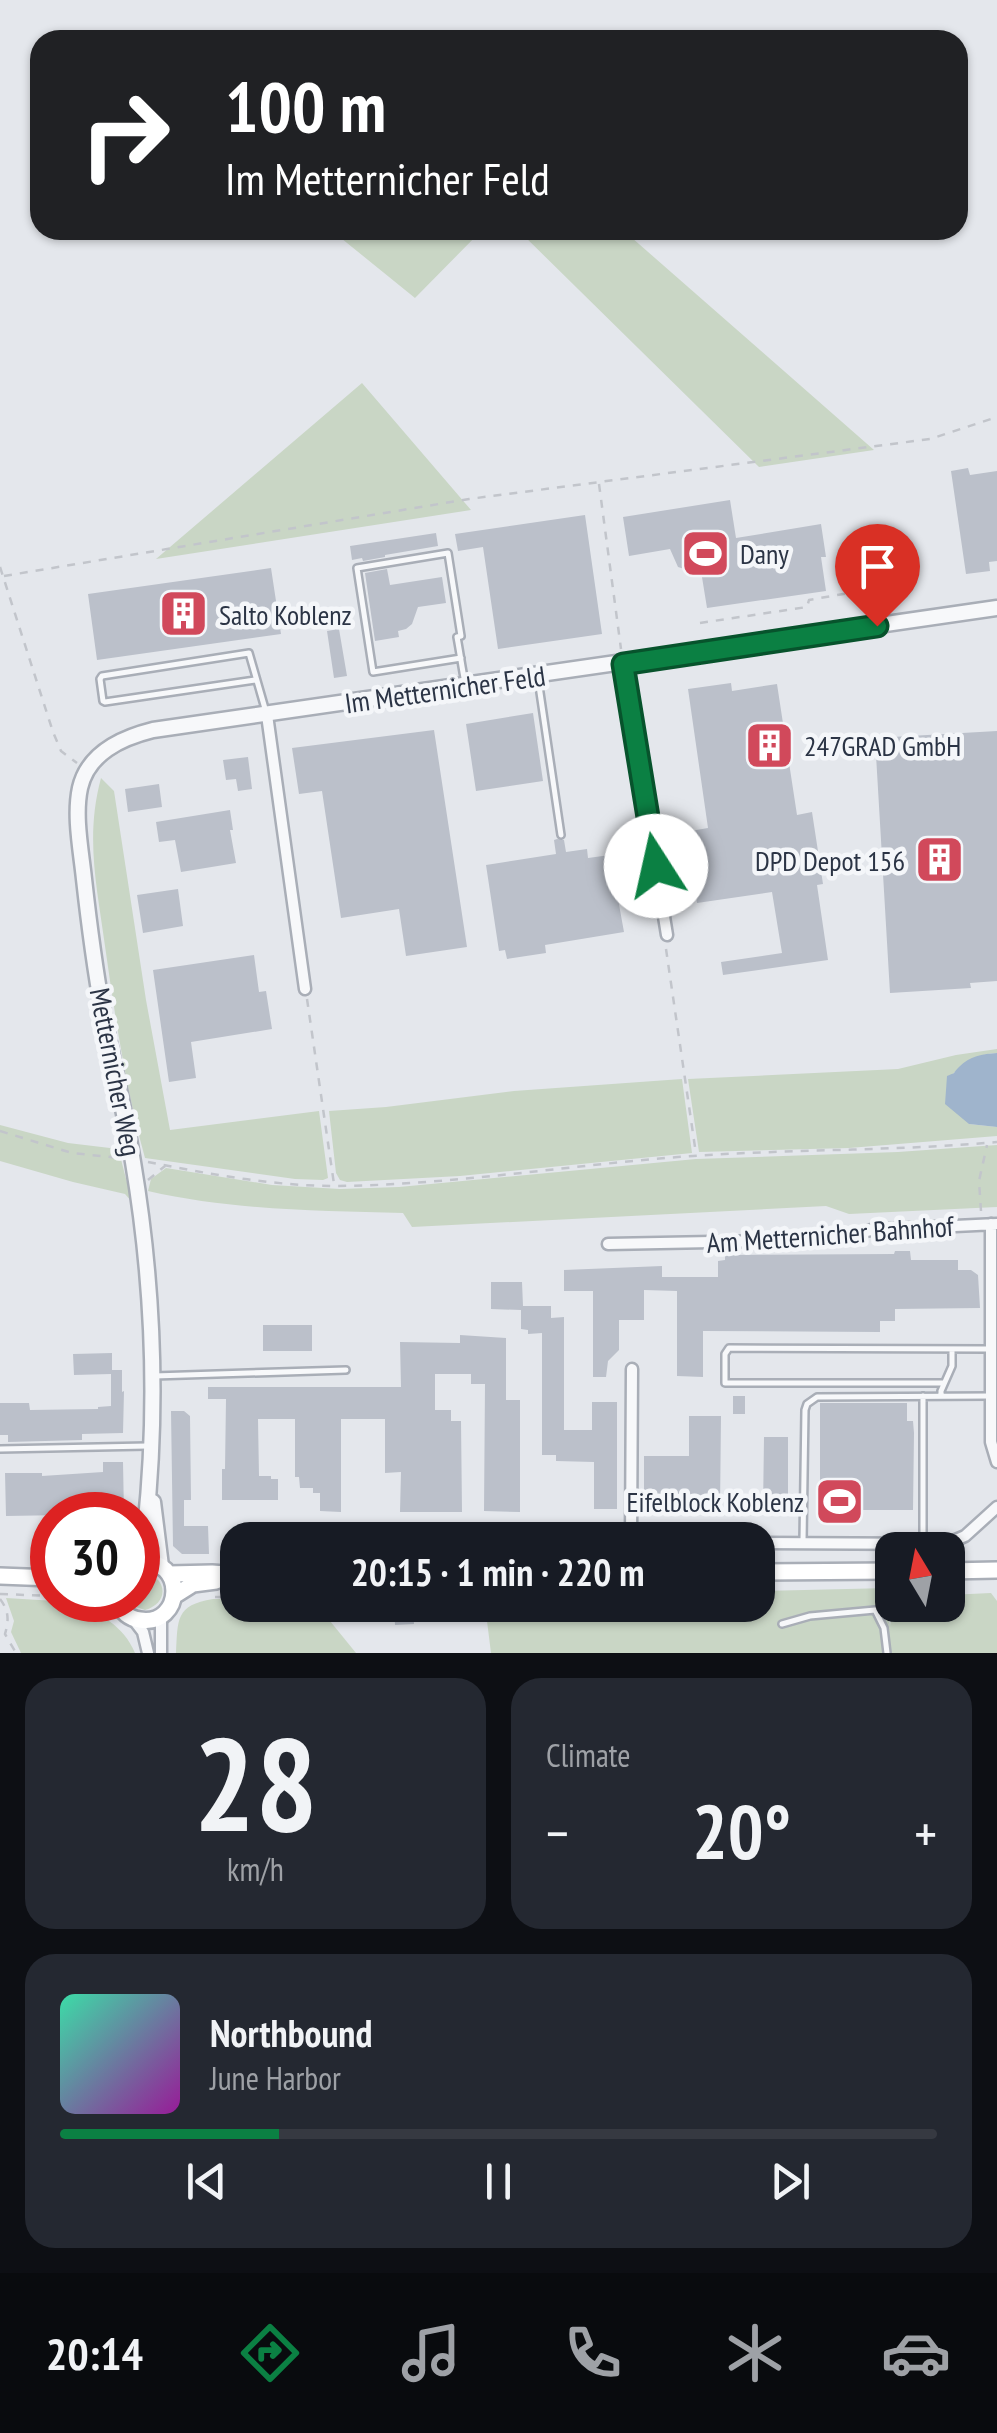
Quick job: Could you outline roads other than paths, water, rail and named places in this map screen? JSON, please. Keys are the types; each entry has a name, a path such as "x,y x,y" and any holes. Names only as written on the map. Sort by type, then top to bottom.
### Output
{"main road":[{"path":"160,1568 220,1573"},
{"path":"161,1616 174,1596 173,1581 165,1570"},
{"path":"965,1570 997,1570"},
{"path":"775,1572 875,1571"},
{"path":"0,1576 30,1578"},
{"path":"174,1596 193,1584 220,1579"}],"street":[{"name":"Im Metternicher Feld","path":"87,770 102,752 138,734 997,608"},
{"path":"623,664 668,934"},
{"path":"267,715 305,989"},
{"name":"Metternicher Weg","path":"87,770 78,803 87,906 102,1009 136,1182 149,1284 149,1492"},
{"name":"Am Metternicher Bahnhof","path":"608,1244 824,1240 871,1230 994,1224 991,1442 997,1462"},
{"path":"631,1522 632,1369"},
{"name":"Metternicher Weg","path":"150,1486 165,1570"},
{"path":"965,1536 997,1507"},
{"path":"775,1543 875,1545"},
{"path":"161,1616 161,1653"},
{"path":"135,1622 143,1632 148,1653"}],"lane":[{"path":"461,658 373,672 356,568 448,553 465,686"},
{"path":"255,680 103,702 100,679 249,653 267,715"},
{"path":"537,676 561,834"},
{"path":"944,1384 725,1383 725,1354 729,1348 992,1349"},
{"path":"941,1396 952,1366 952,1350"},
{"path":"151,1376 346,1370"},
{"path":"923,1396 923,1532"},
{"path":"803,1544 806,1404 817,1397 992,1396"},
{"path":"0,1449 152,1446"},
{"path":"782,1624 810,1616 875,1610 884,1628 887,1653"}],"water":[{"path":"997,1053 997,1127 969,1124 945,1104 947,1076 972,1058"}],"place":[{"name":"Dany","path":"705,553"},
{"name":"Salto Koblenz","path":"184,614"},
{"name":"247GRAD GmbH","path":"769,745"},
{"name":"DPD Depot 156","path":"940,860"},
{"name":"Eifelblock Koblenz","path":"839,1501"}]}
